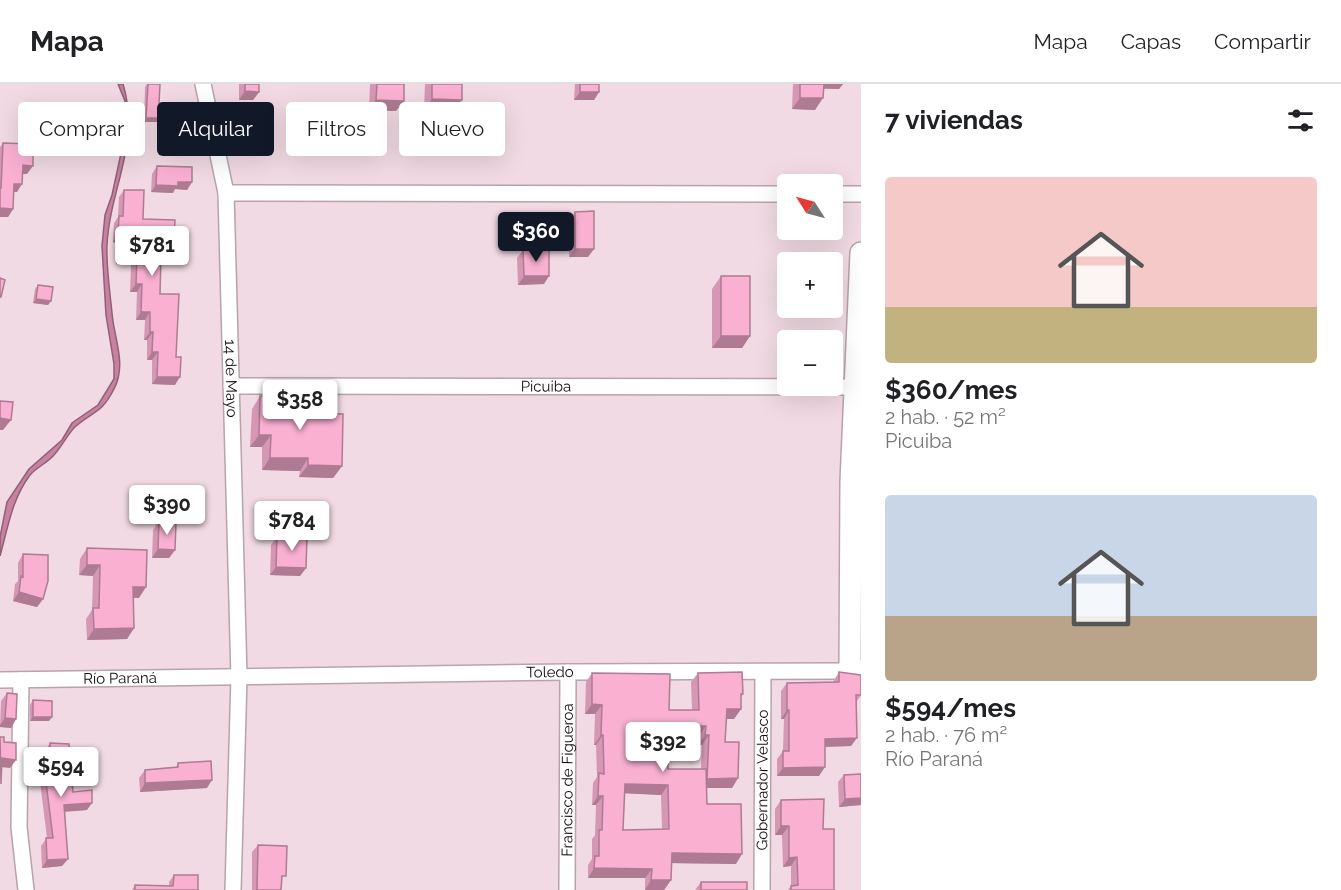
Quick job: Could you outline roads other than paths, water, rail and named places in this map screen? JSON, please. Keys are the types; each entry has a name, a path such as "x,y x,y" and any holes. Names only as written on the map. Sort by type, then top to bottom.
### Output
{"main road":[{"path":"856,671 851,482 858,387 861,253"}],"street":[{"name":"14 de Mayo","path":"203,84 226,193 239,677 233,890"},
{"path":"226,193 777,194"},
{"path":"843,194 861,194"},
{"name":"Picuiba","path":"231,387 858,387"},
{"name":"Toledo","path":"239,677 568,672 856,671"},
{"name":"Francisco de Figueroa","path":"567,890 568,672"},
{"name":"Gobernador Velasco","path":"762,890 763,672"},
{"name":"Río Paraná","path":"0,680 239,677"},
{"path":"21,680 19,827 26,890"}]}
